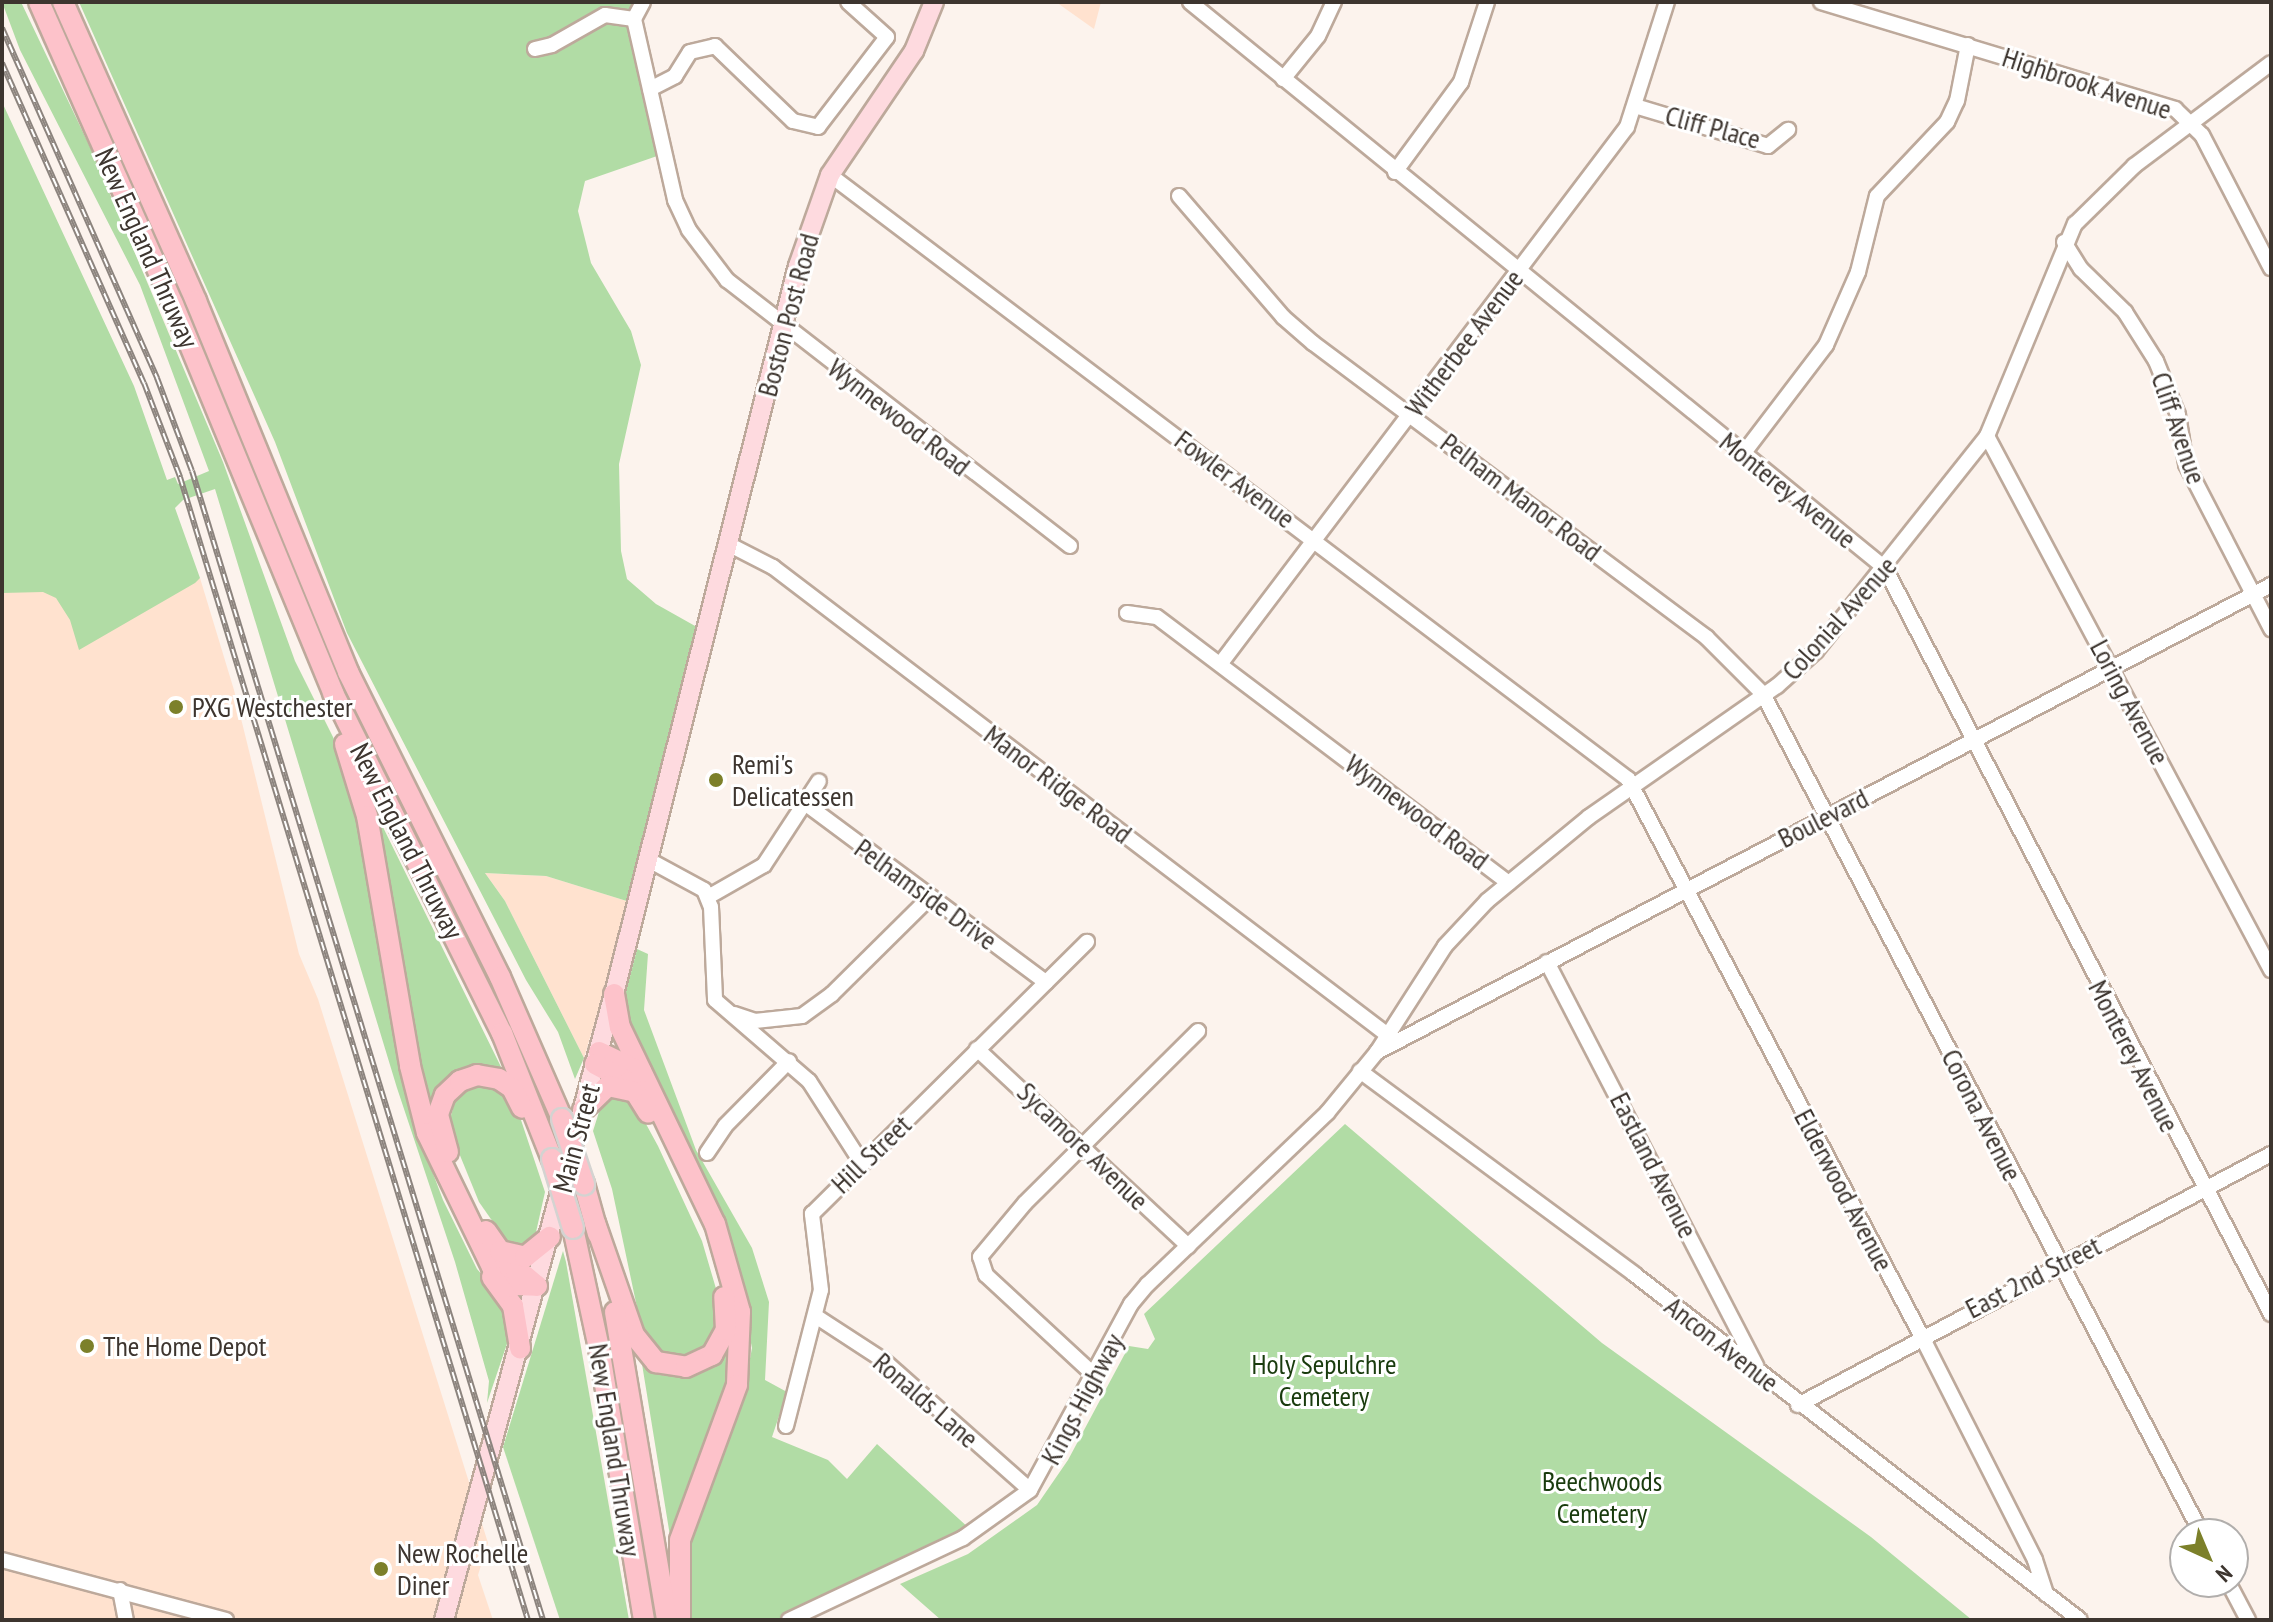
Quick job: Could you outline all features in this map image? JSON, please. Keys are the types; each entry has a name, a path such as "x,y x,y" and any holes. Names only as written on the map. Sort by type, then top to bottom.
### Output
{"highway":[{"name":"New England Thruway","path":"39,2 345,719 502,1033 550,1154 573,1228 599,1348 644,1620"},
{"name":"New England Thruway","path":"63,2 249,431 360,699 500,977 562,1119 595,1223 622,1348 667,1620"},
{"path":"283,578 363,799 418,1103 484,1266 513,1306 520,1348"},
{"path":"595,1223 642,1350 676,1367 696,1365 712,1355 727,1322 718,1273 620,1027 614,994"},
{"path":"597,1058 645,1092 715,1224 733,1281 741,1332 733,1400 694,1491 680,1540 680,1620"},
{"path":"537,1286 494,1245 441,1134 438,1114 445,1095 460,1081 477,1075 499,1079 512,1088 530,1126 550,1154"},
{"path":"583,1110 599,1090 613,1085 645,1092"},
{"path":"458,1205 500,1276 520,1287 537,1286"},
{"path":"494,1245 507,1256 521,1258 550,1237"}],"main road":[{"name":"Boston Post Road","path":"701,654 798,266 830,175 914,51 934,2"},
{"name":"Main Street","path":"444,1620 537,1286 701,654"}],"street":[{"path":"535,49 552,45 595,18 620,15 634,19 643,2"},
{"path":"650,89 675,76 690,52 715,46 793,121 818,127 887,37 848,2"},
{"name":"Monterey Avenue","path":"1190,2 1885,568 1970,741 2271,1314"},
{"path":"1283,79 1318,36 1334,2"},
{"path":"1395,172 1461,82 1487,2"},
{"name":"Witherbee Avenue","path":"1221,663 1627,127 1667,2"},
{"name":"Highbrook Avenue","path":"1821,2 2175,109 2191,121 2271,268"},
{"name":"Wynnewood Road","path":"634,19 663,163 689,230 727,280 783,329 1070,546"},
{"path":"1743,454 1826,345 1858,272 1880,190 1947,122 1957,101 1968,45"},
{"name":"Colonial Avenue","path":"1327,1113 1377,1052 1385,1033 1461,926 1589,817 1633,790 1816,651 1987,436 2064,242 2103,195 2191,121 2271,63"},
{"name":"Cliff Place","path":"1635,106 1768,146 1788,130"},
{"name":"Fowler Avenue","path":"830,175 1577,737 1628,779 1633,790"},
{"name":"Pelham Manor Road","path":"1179,196 1283,317 1707,638 1763,694"},
{"name":"Cliff Avenue","path":"2064,242 2092,281 2125,312 2156,361 2178,415 2186,464 2271,627"},
{"name":"Loring Avenue","path":"1987,436 2271,970"},
{"name":"Manor Ridge Road","path":"728,544 773,567 1385,1033"},
{"name":"Boulevard","path":"1377,1052 2271,585"},
{"name":"Wynnewood Road","path":"1127,613 1157,617 1509,883"},
{"name":"Corona Avenue","path":"1763,694 2194,1518"},
{"path":"708,897 764,865 819,781"},
{"name":"Elderwood Avenue","path":"1633,790 1921,1335 2035,1560 2046,1594"},
{"name":"Pelhamside Drive","path":"806,804 1046,982"},
{"path":"647,859 697,883 708,897 711,984 726,1012 789,1061 809,1081 861,1162"},
{"path":"726,1012 755,1021 788,1020 832,994 929,898"},
{"name":"Hill Street","path":"786,1426 817,1317 820,1271 810,1223 822,1202 1087,942"},
{"name":"Eastland Avenue","path":"1547,962 1758,1370"},
{"path":"774,1049 788,1020"},
{"path":"1093,1374 986,1275 980,1257 1082,1145 1198,1031"},
{"name":"Sycamore Avenue","path":"977,1049 1188,1246"},
{"path":"707,1153 725,1126 789,1061"},
{"name":"Ancon Avenue","path":"1360,1071 1758,1370 1798,1405 2080,1620"},
{"name":"Kings Highway","path":"789,1620 963,1538 1030,1490 1131,1304 1327,1113"},
{"name":"East 2nd Street","path":"1798,1405 1921,1335 2271,1154"},
{"name":"Ronalds Lane","path":"817,1317 883,1360 1030,1490"},
{"path":"2,1561 226,1620"},
{"path":"120,1590 126,1620"},
{"path":"2236,1598 2248,1620"}],"shaded area":[{"path":"1056,2 1101,2 1094,29"},
{"path":"2,578 125,585 200,578 234,690 299,954 318,999 488,1543 478,1575 493,1620 2,1620"},
{"path":"485,873 546,876 630,902 584,1058 505,901"}],"green space":[{"path":"2,2 21,2 91,149 223,462 295,661 344,759 416,1128 443,1200 477,1269 499,1294 512,1329 487,1403 489,1381 455,1262 397,1088 215,489 183,500 175,508 200,578 79,650 70,620 56,598 43,592 2,593 2,102 134,386 167,480 175,477 178,484 209,471 140,285 20,50"},
{"path":"79,2 641,2 633,22 660,155 585,181 578,211 591,263 631,331 641,365 619,464 621,551 627,579 656,604 704,631 630,902 546,876 485,873 505,901 584,1058 575,1079 558,1032 526,980 347,633 275,442"},
{"path":"378,817 503,1071 488,1068 427,1112"},
{"path":"637,949 648,954 644,1010 696,1150 752,1248 769,1302 765,1380 787,1392 772,1437 828,1460 847,1479 877,1444 971,1530 785,1620 689,1620 687,1537 741,1406 752,1348 729,1234 621,1011"},
{"path":"491,1084 508,1097 520,1117 545,1192 534,1241 525,1247 507,1242 479,1202 448,1126 456,1098 475,1086"},
{"path":"612,1091 634,1102 658,1146 702,1241 717,1292 721,1323 706,1346 687,1359 666,1358 642,1331 612,1189 593,1131 604,1096"},
{"name":"Holy Sepulchre Cemetery","path":"1345,1124 1602,1343 1871,1537 1972,1620 941,1620 900,1584 968,1554 1037,1505 1068,1460 1129,1346 1148,1349 1155,1339 1144,1314"},
{"path":"563,1251 629,1620 560,1620 503,1447"},
{"path":"734,1331 728,1405 670,1536 642,1364 664,1376 690,1376"}],"railway":[{"path":"2,28 157,378 192,471 543,1620"},
{"path":"2,63 144,383 180,477 528,1620"}],"place":[{"name":"PXG Westchester","path":"176,707"},
{"name":"Remi's Delicatessen","path":"716,780"},
{"name":"The Home Depot","path":"87,1346"},
{"name":"New Rochelle Diner","path":"381,1569"}],"park label":[{"name":"Beechwoods Cemetery","path":"1602,1497"}]}
